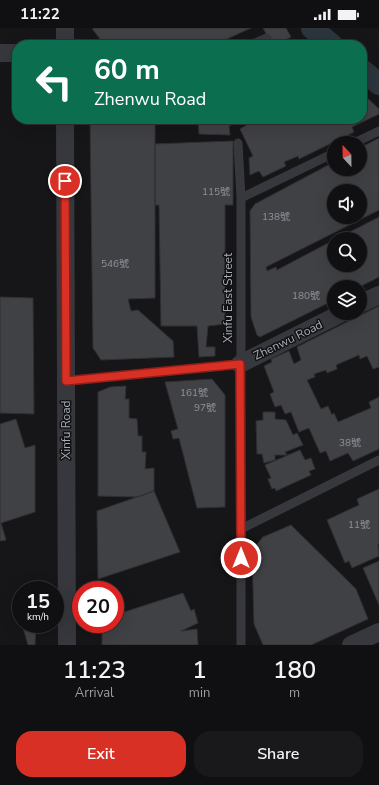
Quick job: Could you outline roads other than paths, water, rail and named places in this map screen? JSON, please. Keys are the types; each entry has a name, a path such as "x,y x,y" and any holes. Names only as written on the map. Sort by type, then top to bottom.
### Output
{"street":[{"path":"64,40 65,28"},
{"path":"0,53 12,52"},
{"name":"Xinfu Road","path":"65,124 67,645"},
{"path":"367,301 379,295"},
{"name":"Zhenwu Road","path":"240,364 328,320"},
{"path":"351,645 379,632"}],"lane":[{"path":"262,40 267,38"},
{"path":"367,137 379,131"},
{"name":"Xinfu East Street","path":"238,143 241,198 241,645"},
{"path":"241,198 327,156"},
{"name":"Zhenwu Road","path":"66,381 240,364"},
{"path":"240,529 379,460"}],"waterway":[{"path":"312,28 326,40"},
{"path":"367,74 379,84"}]}
